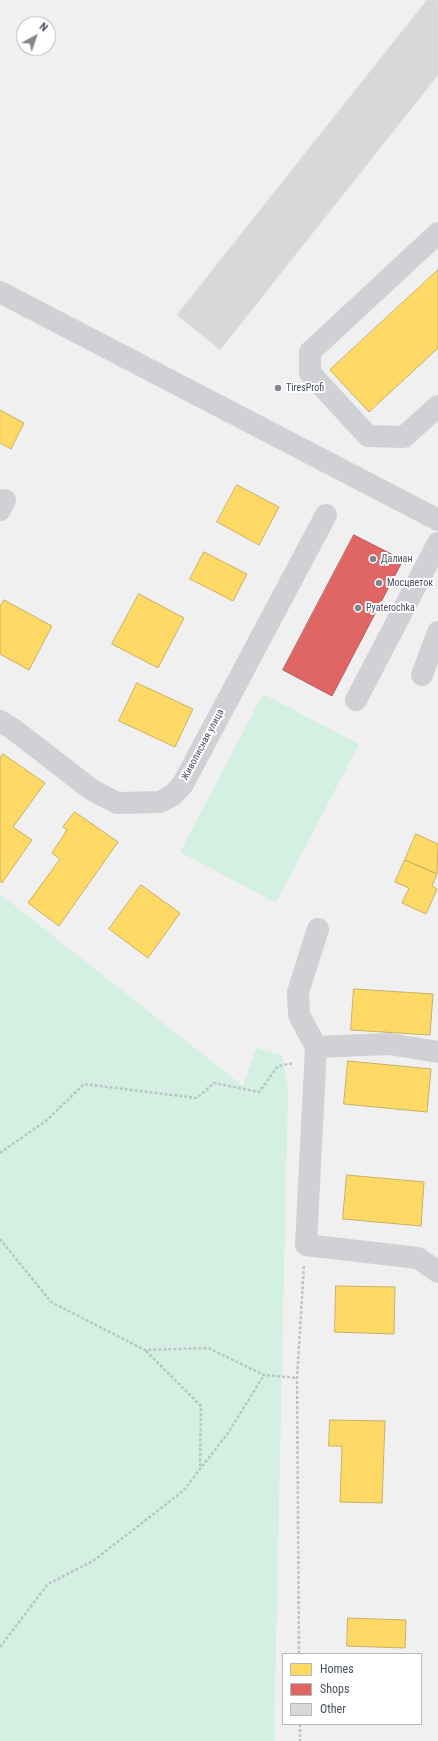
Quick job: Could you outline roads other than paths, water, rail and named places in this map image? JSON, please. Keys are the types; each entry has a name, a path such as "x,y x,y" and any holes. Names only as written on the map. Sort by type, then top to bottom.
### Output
{"street":[{"path":"438,233 310,352 310,373 368,436 404,437 438,406"},
{"path":"0,292 391,494 438,520"},
{"name":"Живописная улица","path":"0,721 13,729 92,790 117,804 160,802 173,795 183,784 326,515"},
{"path":"356,700 438,543"},
{"path":"422,674 438,632"},
{"path":"318,929 298,992 299,1015 316,1056 306,1245 418,1258 438,1272"},
{"path":"316,1056 389,1044 438,1052"}],"place":[{"name":"TiresProfi","path":"278,388"},
{"name":"Далиан","path":"373,559"},
{"name":"Мосцветок","path":"379,583"},
{"name":"Pyaterochka","path":"358,608"}]}
